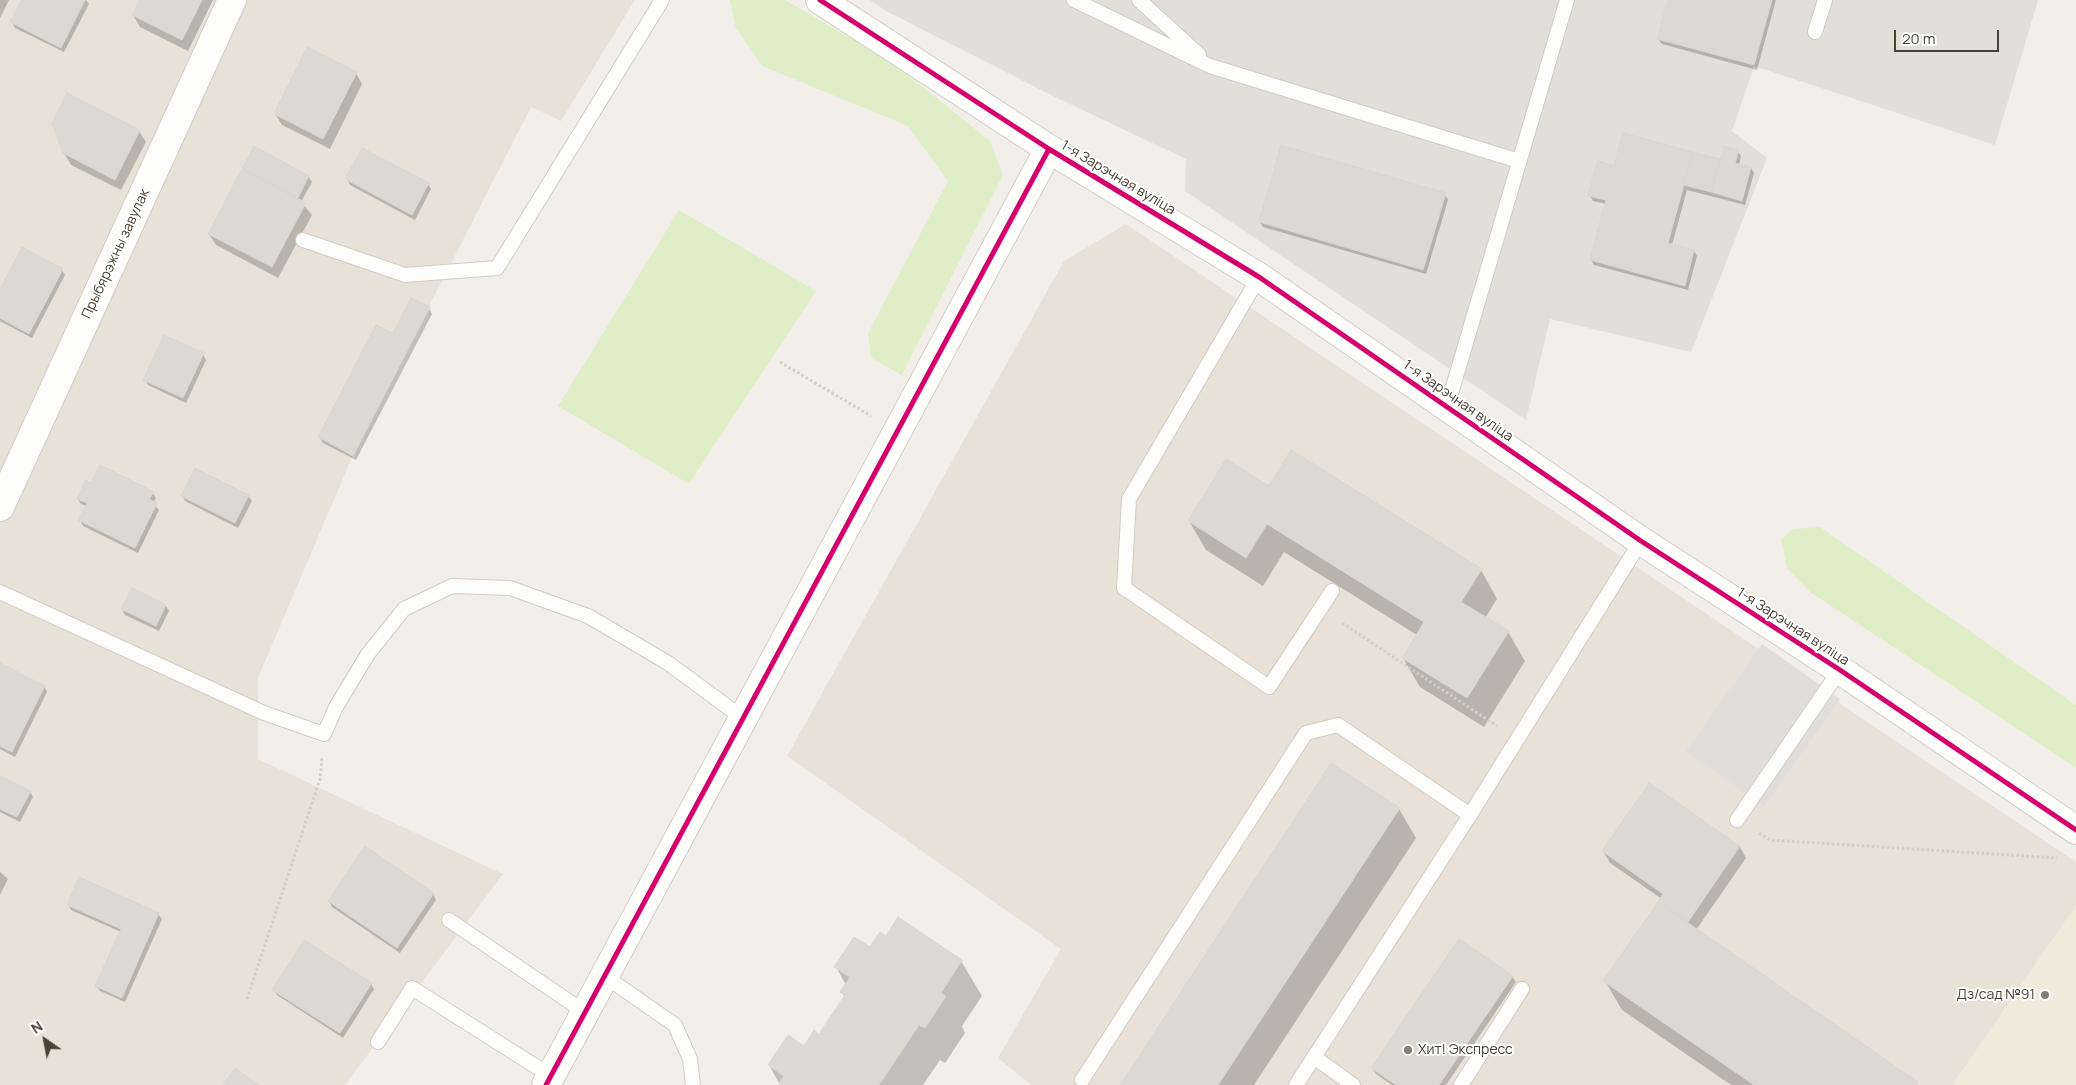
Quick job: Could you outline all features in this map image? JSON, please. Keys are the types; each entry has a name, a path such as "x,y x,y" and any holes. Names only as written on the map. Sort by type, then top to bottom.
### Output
{"street":[{"name":"Прыбярэжны завулак","path":"0,507 232,0"},
{"name":"1-я Зарэчная вуліца","path":"820,0 1049,149 1260,277 1641,541 1840,670 2076,830"},
{"path":"549,1080 1049,149"}],"lane":[{"path":"303,240 405,275 497,268 662,0"},
{"path":"1074,0 1210,66 1520,161"},
{"path":"1139,0 1210,66"},
{"path":"1447,407 1567,0"},
{"path":"1815,32 1825,0"},
{"path":"1260,277 1129,499 1124,588 1269,687 1332,591"},
{"path":"1296,1085 1470,815 1641,541"},
{"path":"0,592 264,714 324,734 336,707 368,654 404,609 452,586 510,588 588,616 668,663 744,719"},
{"path":"1737,820 1840,670"},
{"path":"1082,1080 1306,734 1338,725 1470,815"},
{"path":"448,920 586,1013"},
{"path":"606,976 675,1025 690,1059 693,1085"},
{"path":"378,1042 412,988 549,1080"},
{"path":"1461,1085 1522,989"},
{"path":"1314,1057 1353,1085"}],"path":[{"path":"780,362 898,432"},
{"path":"1320,609 1517,740"},
{"path":"247,999 320,780 324,734"},
{"path":"1737,820 1770,840 2065,858"}],"shaded area":[{"path":"0,0 635,0 561,121 531,107 353,455 258,678 258,759 503,874 345,1085 0,1085"},
{"path":"870,0 2038,0 1995,145 1754,66 1732,131 1767,158 1691,352 1550,319 1526,420 1185,191 1186,159 1053,96 886,11"},
{"path":"1126,224 2076,862 2076,1085 1031,1085 998,1058 1061,949 787,756 1064,261"},
{"path":"1762,644 1840,699 1764,806 1686,751"},
{"name":"Дз/сад №91","path":"2076,905 2076,1085 1952,1085"}],"green space":[{"path":"730,0 785,0 892,62 990,141 1003,175 902,375 871,358 868,333 948,181 908,126 762,66 735,26"},
{"path":"679,210 816,291 689,484 558,406"},
{"path":"1820,527 2076,705 2076,768 1810,592 1787,568 1781,539 1793,529"}],"building":[{"path":"22,0 85,0 61,48 10,22"},
{"path":"140,0 202,0 182,40 132,15"},
{"path":"1668,0 1772,0 1754,65 1657,39"},
{"path":"307,47 357,72 323,139 274,114"},
{"path":"67,93 140,130 115,180 63,153 52,123"},
{"path":"1623,133 1693,152 1668,243 1694,250 1685,286 1590,260 1606,200 1588,196 1598,161 1614,166"},
{"path":"1281,145 1446,193 1423,270 1259,222"},
{"path":"254,146 309,176 298,198 242,169"},
{"path":"1724,146 1739,150 1735,163 1751,167 1742,201 1711,192"},
{"path":"362,148 429,183 412,215 345,179"},
{"path":"1693,152 1720,159 1711,192 1684,185"},
{"path":"242,169 306,203 272,267 208,234"},
{"path":"22,247 63,269 29,334 0,318 0,289"},
{"path":"411,298 430,307 353,456 318,437 376,325 393,333"},
{"path":"164,335 204,353 183,398 143,380"},
{"path":"1291,450 1482,569 1461,602 1509,631 1467,698 1402,658 1424,622 1267,524 1246,558 1188,521 1226,459 1269,486"},
{"path":"100,465 154,492 149,499 157,503 135,548 78,520 87,503 77,499 86,480 91,483"},
{"path":"195,468 249,495 235,523 181,496"},
{"path":"132,588 166,605 156,626 121,609"},
{"path":"0,663 45,686 12,752 0,746"},
{"path":"1331,763 1400,808 1218,1085 1120,1085"},
{"path":"0,776 31,791 17,817 0,809"},
{"path":"1649,783 1740,846 1688,922 1658,902 1663,894 1602,851"},
{"path":"365,846 434,893 397,948 328,901"},
{"path":"79,877 159,913 122,998 95,986 121,929 67,905"},
{"path":"1658,902 1918,1082 1917,1085 1754,1085 1603,981"},
{"path":"898,917 962,960 941,993 946,996 925,1028 919,1025 879,1085 778,1085 784,1076 768,1065 788,1035 804,1046 814,1030 819,1034 845,995 840,992 850,977 834,967 854,937 870,947 880,932 886,936"},
{"path":"1459,939 1513,976 1439,1085 1396,1085 1371,1068"},
{"path":"304,940 372,983 340,1033 272,990"},
{"path":"235,1068 259,1085 223,1085"}],"cycle path":[{"path":"820,0 1049,149 1259,277 1641,541 1840,670 2076,830"},
{"path":"546,1085 1049,149"}],"place":[{"name":"Дз/сад №91","path":"2045,995"},
{"name":"Хит! Экспресс","path":"1408,1050"}]}
